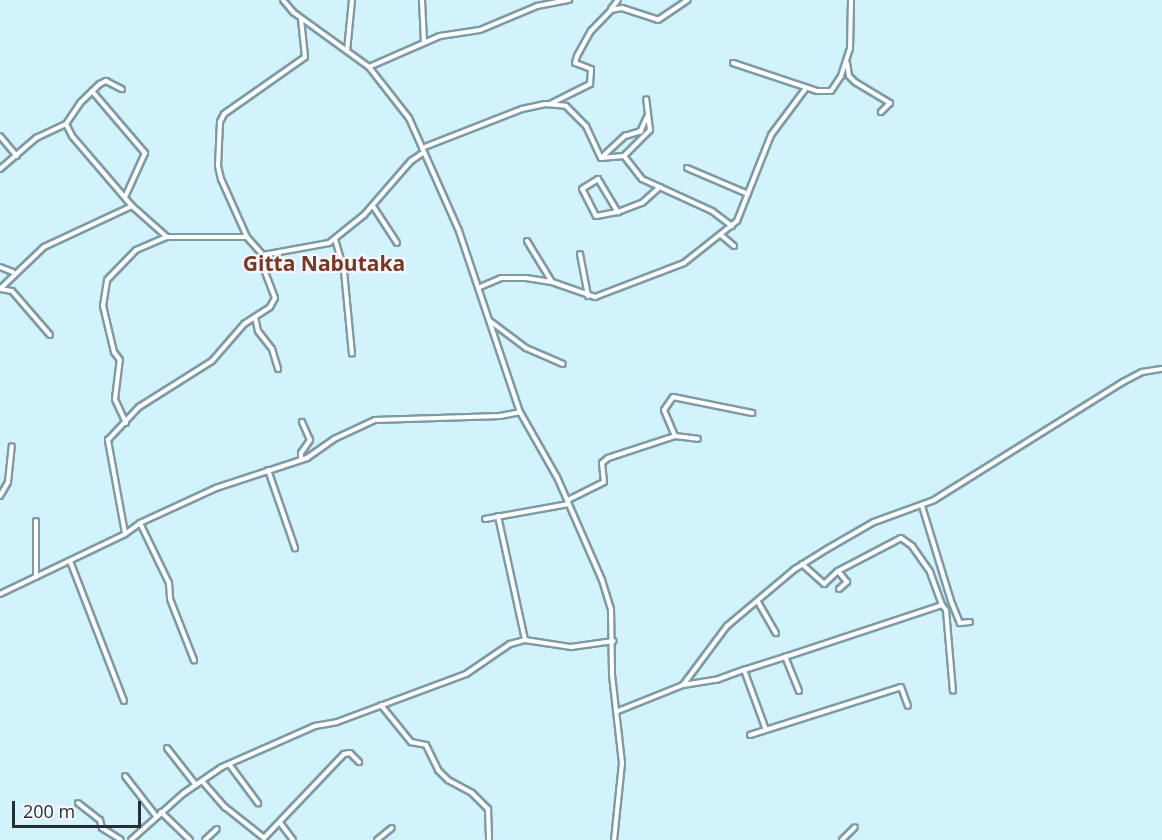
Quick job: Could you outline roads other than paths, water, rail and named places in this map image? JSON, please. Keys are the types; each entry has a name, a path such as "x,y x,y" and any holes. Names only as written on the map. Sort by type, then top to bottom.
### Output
{"street":[{"path":"283,0 301,18 369,67 400,103 480,287 520,412 568,502 605,590 611,609 614,641 612,675 618,711 622,763 614,840"},
{"path":"347,51 352,0"},
{"path":"422,0 424,42"},
{"path":"535,0 537,6"},
{"path":"369,67 424,42 480,30 537,6 570,0"},
{"path":"263,255 315,248 335,238 374,206 422,150 478,123 548,104 590,84 591,69 575,63 577,56 591,31 618,0"},
{"path":"611,10 628,10 658,20 688,0"},
{"path":"733,63 806,88 831,91 847,62 852,39 850,0"},
{"path":"263,255 247,237 218,169 220,120 305,57 301,18"},
{"path":"847,62 849,76 855,82 890,104 881,112"},
{"path":"0,169 36,138 66,124 92,91 106,81 123,89"},
{"path":"480,287 501,278 552,282 588,296 604,295 671,270 732,226 748,194 771,135 806,88"},
{"path":"92,91 145,153 124,197"},
{"path":"562,97 566,106 586,126 602,158"},
{"path":"602,158 624,156 637,140 650,130 646,99"},
{"path":"548,104 566,106"},
{"path":"637,140 647,117"},
{"path":"66,124 72,136 132,206 167,237"},
{"path":"602,158 625,136 641,131"},
{"path":"0,136 17,156"},
{"path":"624,156 642,179 712,211 732,226"},
{"path":"687,168 748,194"},
{"path":"617,212 598,179 582,189 596,216 617,212 642,203 661,187"},
{"path":"50,335 12,291 0,289 14,272 61,237 132,206"},
{"path":"374,206 397,243"},
{"path":"720,235 734,246"},
{"path":"126,423 116,404 120,360 114,352 111,328 104,316 104,286 136,250 167,237 247,237"},
{"path":"335,238 344,271 352,354"},
{"path":"527,242 552,282"},
{"path":"580,254 588,296"},
{"path":"125,534 108,440 139,407 212,361 225,342 275,298 261,262 263,255"},
{"path":"0,267 14,272"},
{"path":"255,317 258,331 272,349 278,369"},
{"path":"489,321 526,348 563,364"},
{"path":"683,685 707,648 802,564 874,522 922,506 1136,375 1162,369"},
{"path":"675,436 664,410 673,397 752,413"},
{"path":"0,594 125,534 140,522 216,488 301,460 348,432 384,417 500,416 520,412"},
{"path":"301,460 301,453 310,440 302,422"},
{"path":"485,519 568,502 604,482 602,463 608,458 675,436 698,440"},
{"path":"0,496 8,482 12,446"},
{"path":"268,470 295,548"},
{"path":"922,506 960,623 970,622"},
{"path":"498,516 525,640"},
{"path":"36,521 36,577"},
{"path":"140,522 169,583 170,599 194,660"},
{"path":"802,564 824,584 838,571 901,538 912,546 930,572 946,610 953,691"},
{"path":"70,561 124,701"},
{"path":"838,571 848,582 838,589"},
{"path":"758,602 776,633"},
{"path":"618,711 683,685 744,670 942,605"},
{"path":"131,840 161,812 229,764 315,726 337,722 466,674 490,654 525,640 571,647 614,641"},
{"path":"785,657 798,691"},
{"path":"744,670 766,730"},
{"path":"750,735 901,687 908,706"},
{"path":"381,705 411,742 426,745 438,770 448,780 472,793 488,808 489,840"},
{"path":"167,748 196,786"},
{"path":"202,781 225,807 264,838 281,824 344,754 350,753 359,762"},
{"path":"229,764 258,803"},
{"path":"124,776 156,816"},
{"path":"78,803 100,820 102,828 121,840"},
{"path":"161,812 190,840"},
{"path":"281,824 293,840"},
{"path":"842,840 855,827"},
{"path":"377,840 392,828"},
{"path":"205,840 217,829"}],"district":[{"name":"Gitta Nabutaka","path":"324,263"}]}
